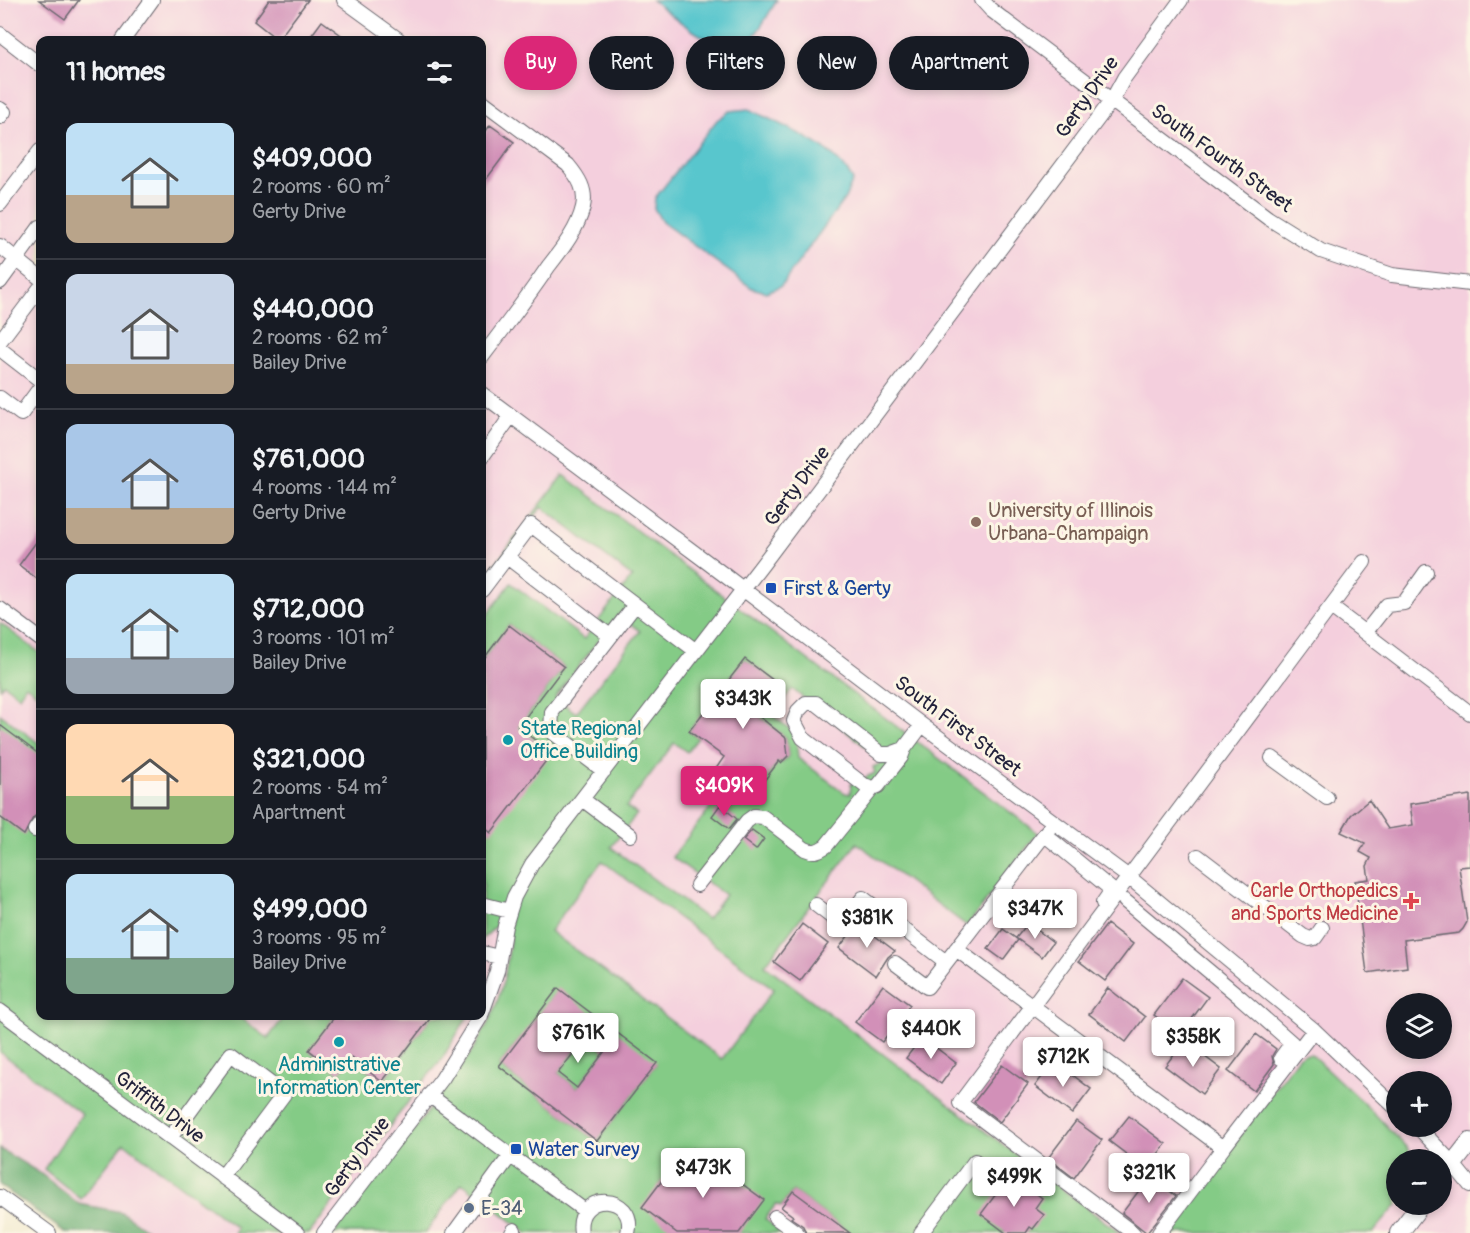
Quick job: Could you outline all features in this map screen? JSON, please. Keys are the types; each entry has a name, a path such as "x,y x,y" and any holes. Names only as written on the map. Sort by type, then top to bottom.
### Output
{"main road":[{"path":"1453,1164 1470,1142"},
{"path":"1399,1233 1413,1215"}],"street":[{"path":"126,36 152,0"},
{"path":"344,0 394,36"},
{"name":"South Fourth Street","path":"982,0 991,10 1268,218 1321,250 1392,275 1470,284"},
{"name":"Gerty Drive","path":"486,1002 509,911 532,864 696,651 1112,100 1124,78 1181,0"},
{"path":"0,34 36,62"},
{"path":"486,104 568,165 578,176 583,190 584,205 577,225 559,253 486,352"},
{"path":"0,109 4,111 0,117"},
{"path":"0,204 36,156"},
{"path":"0,282 36,233"},
{"path":"0,246 36,275"},
{"path":"0,341 36,293"},
{"path":"0,349 36,378"},
{"path":"0,398 21,414 36,393"},
{"name":"South First Street","path":"486,397 922,725 1130,878 1314,1030 1386,1098"},
{"path":"486,450 511,416"},
{"path":"486,585 531,525 696,651"},
{"path":"507,557 610,636"},
{"path":"1133,1233 960,1103 1364,562"},
{"path":"1365,633 1387,605 1404,603 1426,572"},
{"path":"604,771 550,731 552,712 635,605"},
{"path":"1331,607 1470,713"},
{"path":"0,609 36,636"},
{"path":"873,788 864,785 803,738 794,721 798,711 806,703 816,703 881,754 890,754 904,749"},
{"path":"697,885 747,821 754,816 763,817 812,852 826,846 873,788 878,786 922,725"},
{"path":"1272,758 1327,798"},
{"path":"582,799 630,835"},
{"path":"895,963 927,987 1054,822"},
{"path":"1050,839 1112,890 1062,958"},
{"path":"1198,856 1303,936 1310,939 1315,938 1322,928"},
{"path":"816,905 842,925 863,898 946,962"},
{"path":"1125,901 1292,1044 1229,1126"},
{"path":"486,905 509,911"},
{"path":"956,949 1223,1148"},
{"path":"486,954 499,957"},
{"name":"Griffith Drive","path":"0,1011 298,1233"},
{"name":"Gerty Drive","path":"324,1233 442,1079 477,1020"},
{"path":"1159,1233 1314,1030"},
{"path":"170,1138 231,1054 284,1094 222,1177"},
{"path":"429,1095 585,1211"},
{"path":"1427,1137 1470,1185"},
{"path":"454,1233 510,1155"},
{"path":"921,1233 975,1161"},
{"path":"0,1197 50,1233"},
{"path":"578,1231 585,1211 599,1202 615,1203 627,1214 628,1233"},
{"path":"775,1216 797,1233"}],"shaded area":[{"name":"University of Illinois Urbana-Champaign","path":"0,0 1470,0 1470,1233 110,1233 0,1150"}],"green space":[{"path":"563,475 1038,833 967,926 857,843 765,965 1120,1233 850,1233 793,1191 781,1207 776,1204 765,1219 780,1233 527,1233 462,1183 425,1233 334,1233 467,1058 484,1031 497,1002 503,981 508,957 509,912 486,936 486,828 491,832 518,727 564,667 509,625 486,656 486,617 511,583 584,639 632,577 542,507 486,580 486,576","holes":["619,614 640,631 576,713 555,697","745,659 782,687 760,717 786,738 788,756 782,763 779,761 754,794 736,792 728,785 672,857 725,895 707,919 611,847 637,814 626,807 674,743 687,752 698,738 689,731","792,689 885,762 873,767 875,773 851,784 850,794 845,793 798,758 796,734 772,715","602,861 774,989 722,1059 550,931","558,989 656,1064 597,1141 499,1066"]},
{"path":"0,623 36,650 36,693 26,685 19,696 4,684 0,688"},
{"path":"0,714 36,741 36,1020 243,1020 268,1038 282,1020 332,1020 310,1051 339,1073 368,1035 376,1052 364,1068 382,1082 429,1020 466,1020 440,1062 310,1233 234,1233 237,1228 124,1143 81,1199 44,1169 82,1114 0,1052"},
{"path":"586,1037 605,1051 577,1088 558,1073"},
{"path":"1311,1054 1386,1126 1386,1137 1397,1137 1408,1149 1386,1149 1386,1215 1388,1215 1373,1233 1167,1233 1298,1057"},
{"path":"0,1149 40,1173 79,1204 121,1212 152,1233 66,1233 0,1185"}],"water":[{"path":"652,0 777,0 754,36 702,36"},
{"path":"749,109 821,146 844,167 853,180 845,198 781,286 766,292 752,288 662,222 654,208 655,198 717,120 730,111"}],"building":[{"path":"39,0 79,0 65,19"},
{"path":"269,0 308,0 281,36 273,36 254,21"},
{"path":"322,21 343,36 311,36"},
{"path":"490,125 514,142 486,180 486,131"},
{"path":"36,542 36,578 19,565"},
{"name":"State Regional Office Building","path":"509,625 564,667 518,727 552,753 491,833 486,829 486,656"},
{"path":"745,659 782,687 760,717 786,738 788,756 781,763 779,761 754,794 736,792 713,773 724,757 689,731"},
{"path":"0,725 36,752 36,815 24,835 0,817"},
{"name":"Carle Orthopedics and Sports Medicine","path":"1470,795 1470,866 1459,867 1467,922 1463,929 1459,933 1404,940 1407,967 1367,973 1355,881 1369,879 1367,866 1371,858 1360,852 1365,843 1341,832 1351,815 1369,800 1388,829 1413,825 1410,804"},
{"path":"720,805 737,819 729,829 712,816"},
{"path":"752,830 764,839 756,850 743,840"},
{"path":"858,923 895,951 888,957 876,976 839,948"},
{"path":"1028,923 1053,942 1042,957 1016,938"},
{"path":"802,924 828,944 800,981 774,962"},
{"path":"1107,924 1133,944 1105,981 1079,961"},
{"path":"1003,929 1018,940 1003,960 988,949"},
{"path":"1182,978 1208,997 1180,1035 1154,1015"},
{"path":"883,985 910,1005 882,1042 855,1022"},
{"path":"558,988 657,1063 597,1141 499,1066","holes":["586,1037 605,1051 577,1088 558,1073"]},
{"path":"1108,988 1145,1017 1126,1042 1089,1014"},
{"name":"Administrative Information Center","path":"332,1020 429,1020 382,1082 351,1057 339,1073 309,1050"},
{"path":"1256,1034 1276,1049 1272,1056 1274,1064 1254,1091 1228,1071"},
{"path":"922,1037 956,1063 941,1084 906,1058"},
{"path":"1184,1041 1221,1069 1202,1094 1165,1066"},
{"path":"1054,1061 1091,1089 1072,1114 1035,1086"},
{"path":"1002,1065 1028,1084 1000,1122 974,1102"},
{"path":"1129,1116 1166,1144 1146,1169 1109,1141"},
{"path":"1076,1121 1102,1140 1074,1178 1048,1158"},
{"path":"693,1148 764,1200 739,1233 677,1233 642,1207 664,1178 669,1181"},
{"path":"1011,1174 1042,1198 1035,1208 1044,1215 1033,1229 1030,1227 1026,1233 1006,1233 981,1214"},
{"path":"1150,1176 1176,1196 1147,1233 1122,1213"},
{"path":"793,1191 850,1233 806,1233 803,1226 781,1207"}],"place":[{"name":"University of Illinois Urbana-Champaign","path":"976,522"},
{"name":"First & Gerty","path":"771,588"},
{"name":"State Regional Office Building","path":"508,740"},
{"name":"Carle Orthopedics and Sports Medicine","path":"1411,901"},
{"name":"Administrative Information Center","path":"339,1042"},
{"name":"Water Survey","path":"516,1149"},
{"name":"E-34","path":"469,1208"}]}
